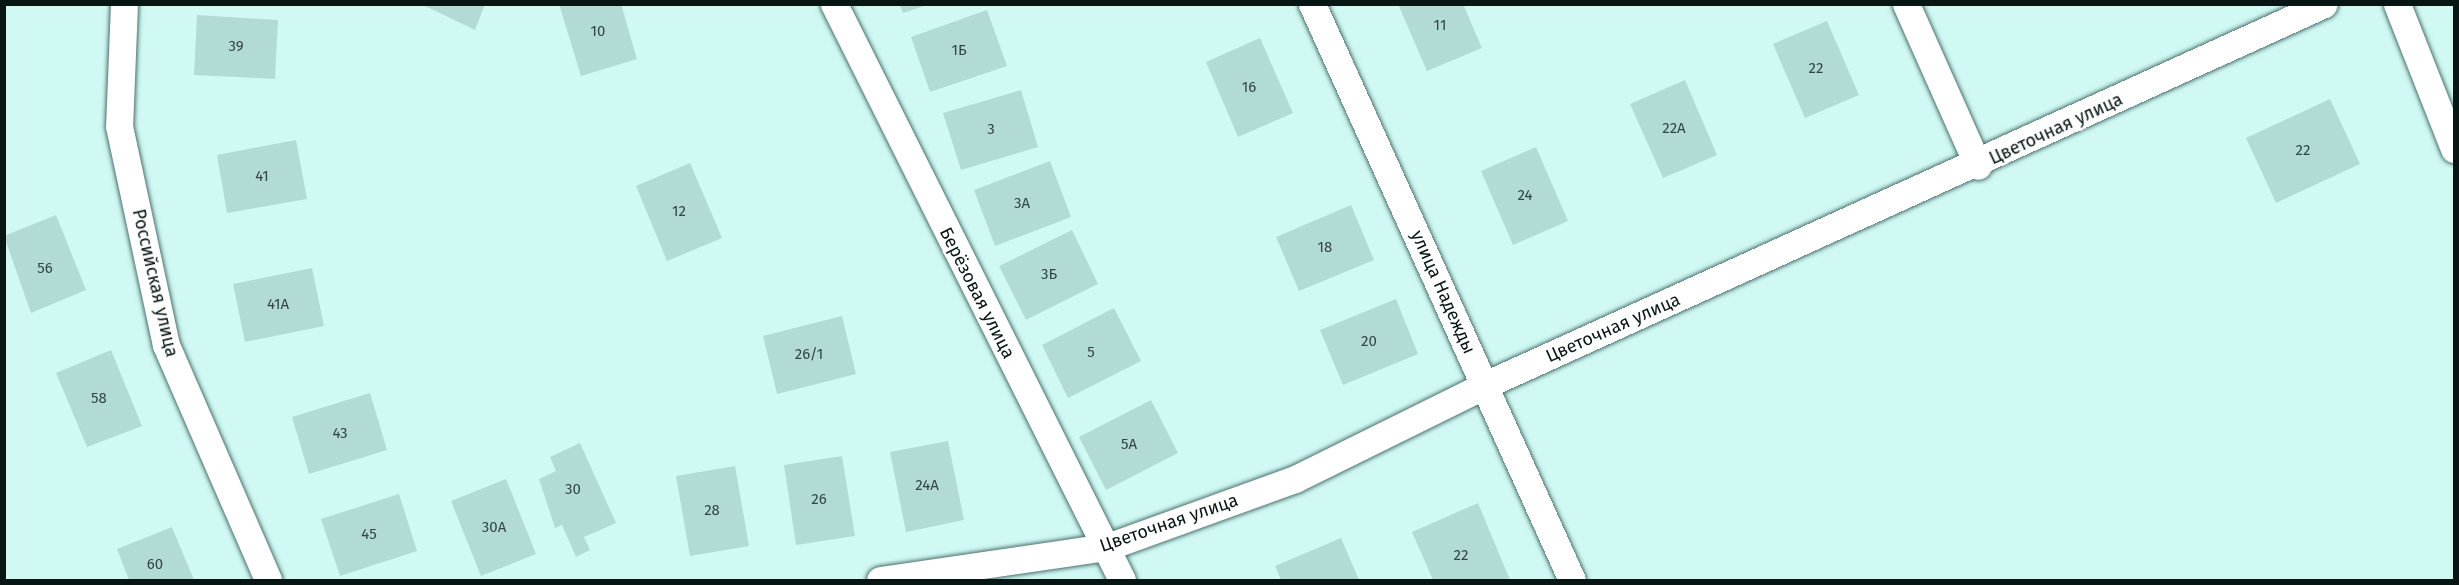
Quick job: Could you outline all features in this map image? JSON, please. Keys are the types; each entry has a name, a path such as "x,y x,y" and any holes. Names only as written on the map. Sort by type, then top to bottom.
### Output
{"street":[{"name":"Российская улица","path":"124,4 119,126 166,345 268,580"},
{"name":"Берёзовая улица","path":"834,4 1122,580"},
{"name":"улица Надежды","path":"1312,4 1572,580"},
{"path":"1906,4 1978,166"},
{"name":"Цветочная улица","path":"880,580 1107,547 1294,478 1485,385 1978,166 2324,4"},
{"path":"2397,4 2454,149"}],"building":[{"path":"421,4 485,4 475,30"},
{"path":"559,4 621,4 637,59 581,76"},
{"path":"1398,4 1463,4 1482,48 1427,71"},
{"path":"900,5 927,5 903,13"},
{"path":"987,10 1007,66 930,92 911,37"},
{"path":"197,15 278,20 275,79 194,75"},
{"path":"1827,21 1859,95 1805,118 1773,44"},
{"path":"1260,38 1293,113 1238,137 1206,62"},
{"path":"1685,80 1717,155 1663,178 1630,104"},
{"path":"1021,90 1038,147 961,170 943,113"},
{"path":"2330,99 2360,164 2276,203 2246,138"},
{"path":"296,140 307,199 227,213 217,155"},
{"path":"1536,147 1568,221 1513,245 1481,171"},
{"path":"1050,161 1071,217 995,246 974,190"},
{"path":"690,163 722,238 667,261 636,186"},
{"path":"1351,205 1374,260 1299,291 1276,237"},
{"path":"56,215 86,290 31,313 4,236"},
{"path":"1072,230 1098,284 1026,320 999,266"},
{"path":"312,268 324,326 245,342 233,284"},
{"path":"1396,299 1418,354 1343,385 1320,330"},
{"path":"1114,308 1141,361 1068,398 1042,345"},
{"path":"842,316 856,374 777,394 763,336"},
{"path":"111,350 142,426 87,447 56,373"},
{"path":"370,393 387,450 309,474 292,417"},
{"path":"1151,400 1178,453 1106,490 1079,437"},
{"path":"948,441 964,520 906,532 890,452"},
{"path":"580,443 616,523 584,537 590,550 576,557 562,525 555,528 539,479 556,471 550,457"},
{"path":"842,456 855,536 796,545 784,465"},
{"path":"735,466 749,546 690,556 676,476"},
{"path":"506,479 536,554 481,576 451,501"},
{"path":"399,494 417,551 340,576 321,519"},
{"path":"1478,503 1510,580 1433,580 1412,532"},
{"path":"172,527 194,580 129,580 117,549"},
{"path":"1341,538 1359,580 1281,580 1275,566"}]}
